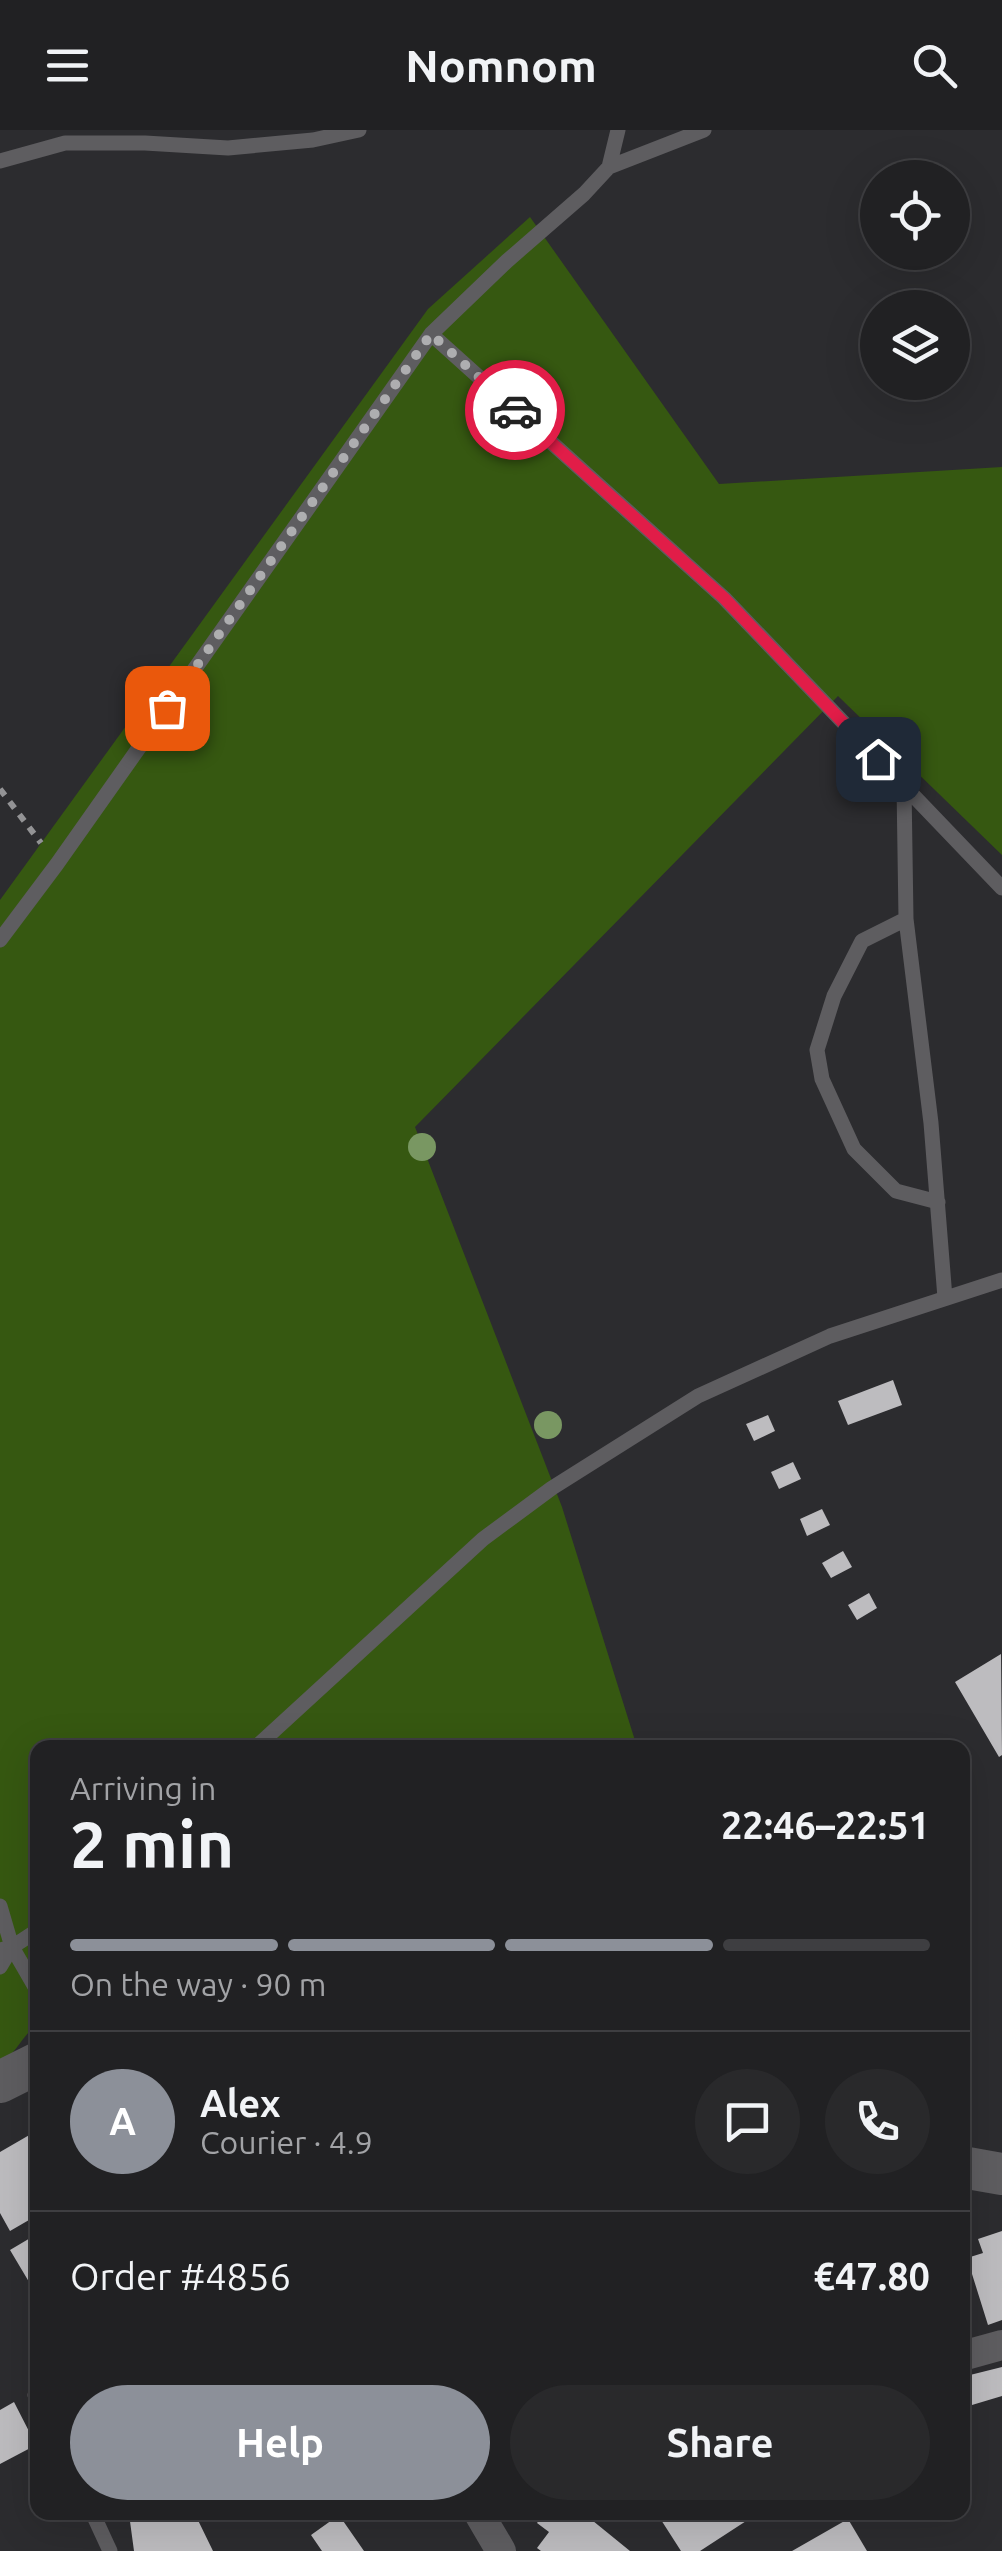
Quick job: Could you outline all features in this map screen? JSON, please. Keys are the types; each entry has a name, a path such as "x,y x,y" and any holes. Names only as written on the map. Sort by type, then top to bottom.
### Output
{"main road":[{"path":"0,2082 30,2067"},
{"path":"970,2168 1002,2174"}],"street":[{"path":"970,2354 1002,2346"},
{"path":"483,2520 501,2551"}],"lane":[{"path":"0,162 65,143 228,148 313,140 358,130"},
{"path":"609,166 618,130"},
{"path":"0,940 431,334 584,194 609,166 704,130"},
{"path":"431,334 724,598 1002,888"},
{"path":"904,786 906,919 932,1123 945,1298"},
{"path":"906,919 862,941 834,996 816,1050 822,1080 854,1150 896,1192 938,1202"},
{"path":"264,1740 484,1538 552,1488 698,1396 830,1336 1002,1280"},
{"path":"0,1906 4,1946 0,1967"},
{"path":"4,1946 30,1934"},
{"path":"4,1946 30,1981"},
{"path":"96,2520 110,2551"}],"path":[{"path":"0,788 57,864"}],"green space":[{"path":"530,217 719,484 1002,467 1002,855 838,696 415,1127 562,1507 635,1740 30,1740 30,2031 0,2062 0,900 428,309"}],"building":[{"path":"893,1380 902,1405 848,1425 838,1401"},
{"path":"768,1415 775,1431 754,1441 746,1424"},
{"path":"793,1462 801,1479 779,1489 771,1472"},
{"path":"822,1509 830,1525 807,1536 800,1519"},
{"path":"843,1551 852,1567 831,1578 822,1563"},
{"path":"869,1593 877,1608 857,1620 848,1605"},
{"path":"1001,1654 1002,1755 999,1757 955,1682"},
{"path":"30,2135 30,2222 10,2231 0,2213 0,2152"},
{"path":"1002,2231 1002,2320 988,2325 970,2268 970,2257 983,2253 978,2239"},
{"path":"30,2238 30,2284 10,2250"},
{"path":"1002,2367 1002,2396 970,2406 970,2375"},
{"path":"14,2402 30,2433 30,2448 0,2464 0,2410"},
{"path":"130,2520 198,2520 213,2551 134,2551"},
{"path":"332,2520 342,2520 364,2551 322,2551 311,2535"},
{"path":"592,2520 630,2551 541,2551 537,2548 549,2532 537,2523"},
{"path":"661,2520 748,2520 700,2551 681,2551"},
{"path":"849,2520 867,2551 792,2551"}],"way so far":[{"path":"167,708 431,334 515,410"}],"route":[{"path":"515,410 724,598 878,759"}]}
